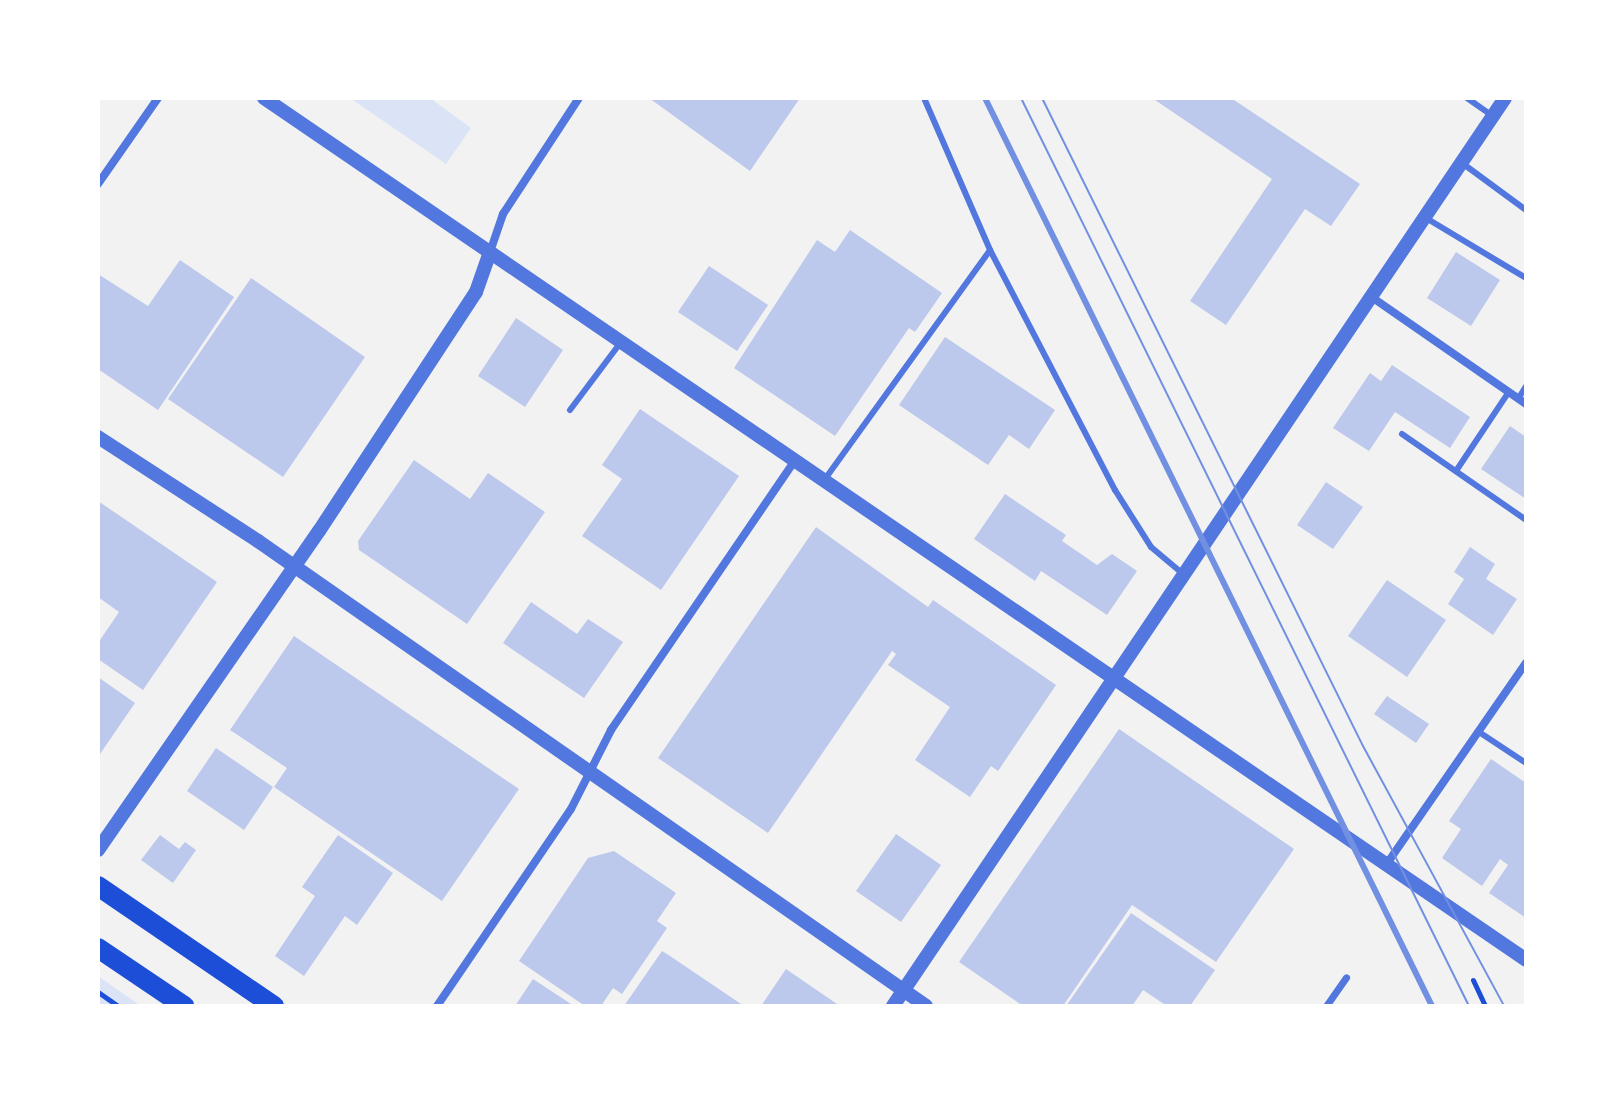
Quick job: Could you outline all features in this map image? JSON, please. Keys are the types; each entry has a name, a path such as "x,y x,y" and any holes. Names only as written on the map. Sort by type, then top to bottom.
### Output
{"main road":[{"path":"98,886 274,1006"},
{"path":"98,948 184,1006"}],"street":[{"path":"98,184 158,98"},
{"path":"264,98 1526,960"},
{"path":"98,850 294,565 476,292 503,214 579,98"},
{"path":"893,1006 1505,98"},
{"path":"1373,298 1522,402"},
{"path":"98,437 294,565 926,1006"},
{"path":"437,1006 571,809 611,730 794,462"},
{"path":"1386,865 1526,663"},
{"path":"1326,1006 1346,977"}],"lane":[{"path":"924,98 990,250 1115,490 1151,547 1186,575"},
{"path":"1467,98 1493,116"},
{"path":"1462,163 1525,209"},
{"path":"1426,218 1526,278"},
{"path":"823,482 990,250"},
{"path":"570,410 622,341"},
{"path":"1522,402 1526,386"},
{"path":"1456,471 1508,393"},
{"path":"1402,434 1526,520"},
{"path":"1479,732 1526,763"}],"path":[{"path":"1473,980 1485,1006"},
{"path":"98,992 118,1006"}],"shaded area":[{"path":"350,98 430,98 471,128 446,164"},
{"path":"98,976 141,1006 98,1006"}],"building":[{"path":"649,98 800,98 750,171"},
{"path":"1152,98 1231,98 1360,184 1331,226 1305,209 1226,325 1190,301 1272,179"},
{"path":"850,230 942,293 915,332 909,328 835,436 734,368 817,240 835,252"},
{"path":"1456,252 1500,280 1471,326 1427,298"},
{"path":"180,260 234,297 158,410 98,369 98,274 148,306"},
{"path":"709,266 768,305 737,351 678,312"},
{"path":"251,278 365,357 283,477 168,399"},
{"path":"516,318 563,350 525,407 478,376"},
{"path":"945,337 1055,410 1029,449 1009,435 988,465 899,405"},
{"path":"1392,365 1470,417 1450,448 1395,412 1369,451 1333,428 1370,373 1381,381"},
{"path":"640,409 739,476 661,590 582,536 622,479 602,465"},
{"path":"1510,426 1526,437 1526,499 1481,469"},
{"path":"414,460 470,499 488,473 545,512 467,624 359,550 358,541"},
{"path":"1326,482 1363,507 1333,549 1297,525"},
{"path":"1005,494 1066,535 1062,541 1097,565 1112,554 1137,571 1107,615 1041,571 1035,581 974,539"},
{"path":"98,501 217,582 143,690 98,659 98,643 119,612 98,597"},
{"path":"816,527 928,607 933,600 1056,685 998,771 991,766 970,797 915,760 950,707 888,665 896,654 892,651 768,833 658,758"},
{"path":"1470,547 1495,564 1486,579 1517,599 1493,635 1448,604 1464,579 1454,572"},
{"path":"1387,580 1446,620 1407,677 1348,636"},
{"path":"531,602 577,634 588,619 623,642 584,698 503,643"},
{"path":"294,636 519,789 442,901 274,787 287,768 230,730"},
{"path":"98,677 135,703 100,754 98,752"},
{"path":"1387,696 1429,724 1416,743 1374,714"},
{"path":"1119,729 1294,849 1216,962 1132,905 1063,1006 1023,1006 959,962"},
{"path":"216,748 273,787 244,830 187,791"},
{"path":"1491,759 1526,783 1526,918 1489,893 1508,865 1500,859 1482,886 1442,858 1461,829 1449,821"},
{"path":"896,834 941,865 901,922 856,891"},
{"path":"160,835 179,849 185,842 196,850 173,883 141,860"},
{"path":"338,835 393,873 357,925 345,916 304,976 275,956 315,896 302,887"},
{"path":"614,851 676,893 657,921 667,928 622,994 613,988 601,1006 585,1006 519,961 588,858"},
{"path":"1131,913 1215,970 1190,1006 1167,1006 1143,990 1132,1006 1066,1006"},
{"path":"662,951 670,956 744,1006 624,1006"},
{"path":"786,969 802,980 840,1006 761,1006"},
{"path":"533,979 574,1006 515,1006"}],"tram line":[{"path":"1021,98 1469,1006"},
{"path":"1042,98 1363,746 1504,1006"}],"railway":[{"path":"985,98 1432,1006"}]}
